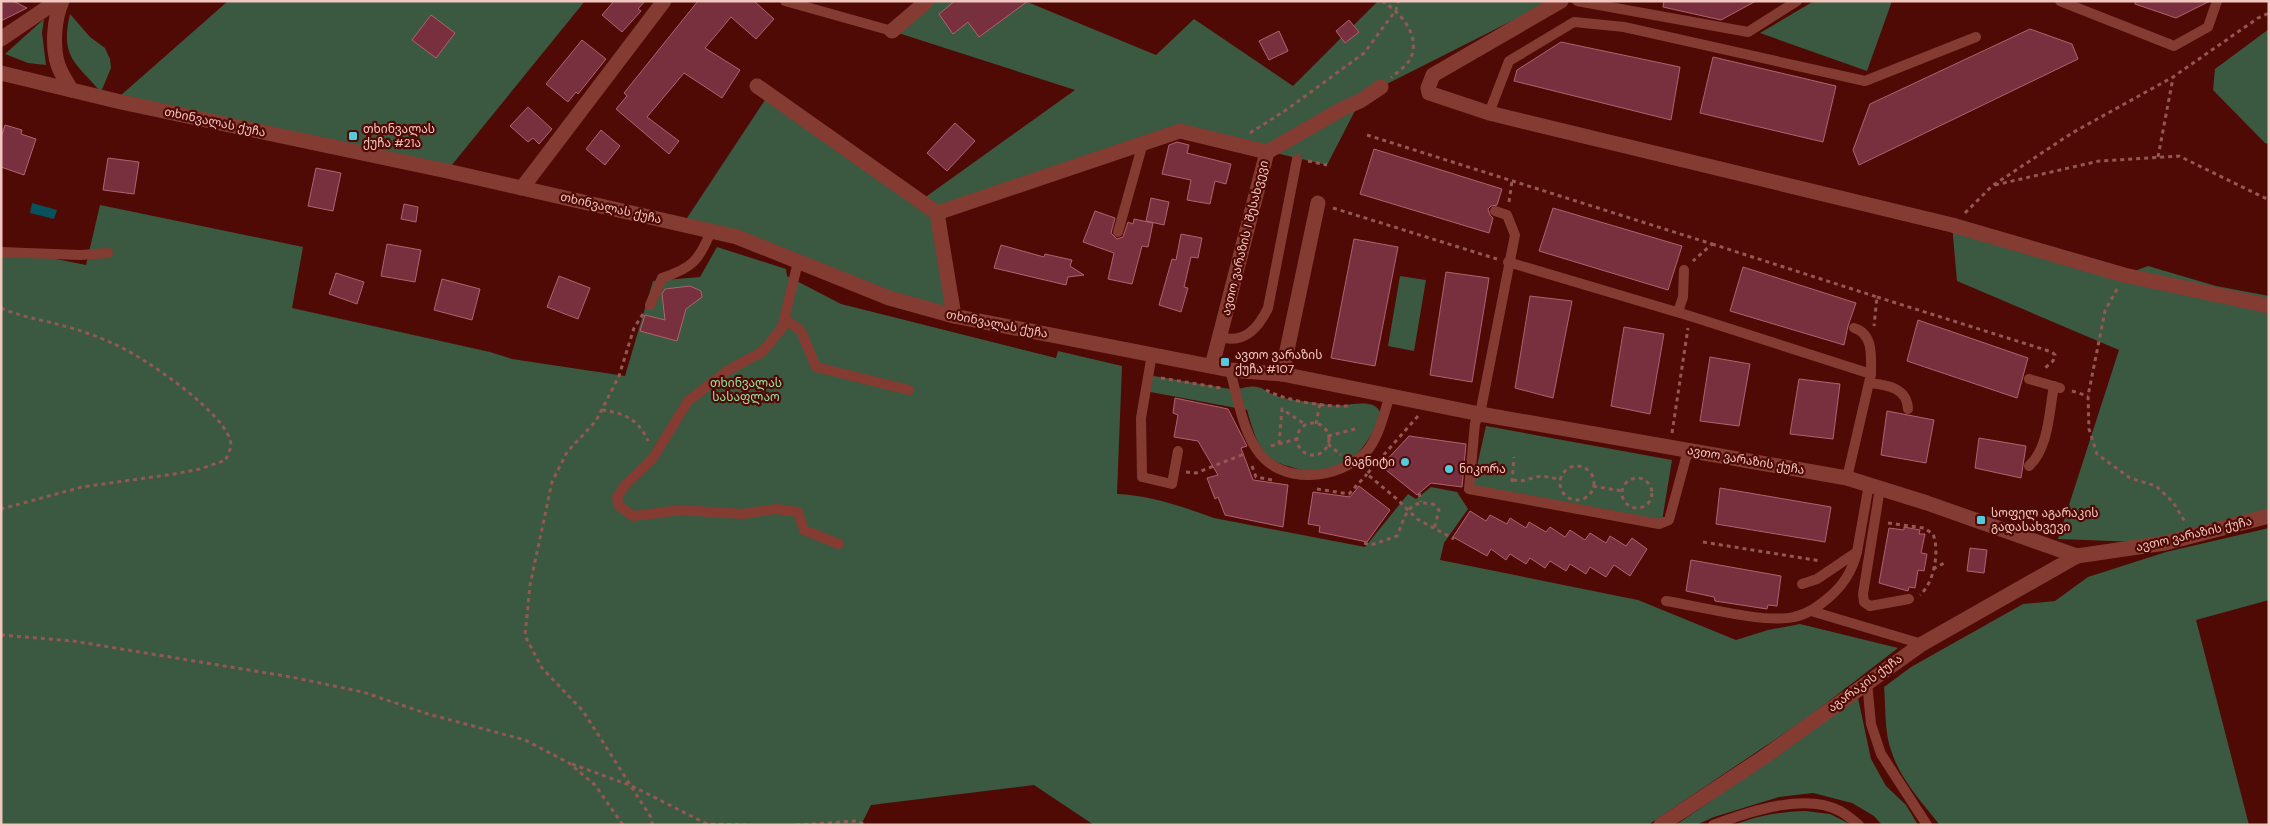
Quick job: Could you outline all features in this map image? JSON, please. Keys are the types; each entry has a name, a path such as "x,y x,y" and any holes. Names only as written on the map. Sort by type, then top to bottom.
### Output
{"street":[{"path":"1,39 57,1"},
{"path":"62,1 58,11 55,35 56,52 58,65 71,90"},
{"path":"522,188 664,1"},
{"path":"892,31 927,1"},
{"path":"1561,1 1433,75 1429,93 1488,113 1952,225 2124,275 2269,306"},
{"name":"თხინვალას ქუჩა","path":"1,73 737,237 889,298 954,316 1212,366"},
{"path":"757,86 937,213 954,316"},
{"name":"ავთო ვარაზის I შესახვევი","path":"1212,366 1267,152 1342,109 1360,101 1381,86"},
{"path":"937,213 1180,131 1267,152"},
{"path":"1282,374 1318,203"},
{"name":"ავთო ვარაზის ქუჩა","path":"1212,366 1230,370 1282,374 1480,414 1847,478 2077,556 2165,543 2269,516"},
{"name":"აგარაკის ქუჩა","path":"1661,825 1762,759 1922,644 2077,556"}],"lane":[{"path":"785,1 892,31"},
{"path":"1577,1 1748,32 1797,1"},
{"path":"2060,1 2174,46 2208,27 2217,1"},
{"path":"1488,113 1509,62 1574,22 1624,27 1865,81 1976,37"},
{"path":"1118,232 1144,143"},
{"path":"1220,337 1228,339 1248,335 1260,324 1268,308 1297,159"},
{"path":"1495,211 1506,215 1515,235 1513,249 1508,262 1480,414 1475,423 1469,489 1660,524 1670,520 1688,450"},
{"path":"650,305 662,278 681,272 692,265 703,251 711,231"},
{"path":"1,252 80,255 108,253"},
{"path":"798,262 782,328 762,352 727,371 688,401 653,458 625,485 617,497 619,506 633,516 681,510 742,514 776,509 798,512 804,530 839,544"},
{"path":"1508,262 1678,312 1871,379 1899,390 1905,397 1908,410"},
{"path":"1678,312 1683,297 1684,270"},
{"path":"784,318 801,332 816,367 908,390"},
{"path":"1847,478 1871,379 1871,349 1865,335 1854,328"},
{"path":"1152,354 1141,418 1142,477 1172,484 1178,452"},
{"path":"1230,370 1246,426 1256,450 1268,463 1289,472 1308,475 1329,474 1348,466 1367,451 1375,436 1390,395"},
{"path":"2028,466 2037,458 2042,448 2057,387 2031,380"},
{"path":"1874,486 1875,522 1863,594 1864,602 1870,606 1909,599"},
{"path":"1666,601 1767,619 1793,618 1812,611 1842,587 1853,567 1874,486"},
{"path":"1802,584 1817,579 1857,552"},
{"path":"1812,611 1922,644"},
{"path":"1867,682 1871,724 1880,754 1927,825"},
{"path":"1713,825 1758,809 1780,805 1801,805 1830,807 1840,811 1859,825"}],"path":[{"path":"1381,86 1409,60 1413,43 1408,24 1396,10 1382,1"},
{"path":"1232,144 1289,108 1364,53 1396,10 1398,1"},
{"path":"1952,225 1992,186 2072,133 2173,78 2258,18 2269,13"},
{"path":"2158,157 2173,78"},
{"path":"1367,135 2052,352 2055,355 2053,361 2041,372 2036,373 2031,380"},
{"path":"1992,186 2099,161 2179,156 2269,200"},
{"path":"1506,215 1512,181"},
{"path":"1318,203 1508,262"},
{"path":"1684,270 1712,244"},
{"path":"2124,275 2104,311 2088,396 2089,429 2097,454 2130,478 2156,486 2173,502 2193,536"},
{"path":"1871,349 1876,297"},
{"path":"650,305 634,328 619,376 596,421 567,452 552,482 530,585 525,636 542,668 583,711 652,819 652,825"},
{"path":"1,308 14,314 66,326 116,344 162,373 199,401 223,424 231,444 226,460 200,469 82,488 1,509"},
{"path":"1670,446 1690,316"},
{"path":"1148,375 1236,390 1249,386 1258,386 1281,397 1338,406 1360,404"},
{"path":"1316,424 1320,403"},
{"path":"1280,444 1282,409 1306,425"},
{"path":"602,410 626,416 642,428 650,444 658,450"},
{"path":"1421,414 1367,474 1417,519 1454,539"},
{"path":"1316,424 1325,429 1328,436 1326,449 1322,453 1312,455 1302,451 1298,439 1299,432 1306,425 1316,424"},
{"path":"1328,436 1355,429"},
{"path":"1175,470 1196,473 1256,450 1298,439"},
{"path":"1509,497 1513,480 1514,456"},
{"path":"1580,466 1590,472 1593,486 1590,494 1585,498 1574,500 1564,494 1559,480 1570,467 1580,466"},
{"path":"1513,480 1521,481 1541,476 1559,480"},
{"path":"1640,478 1648,483 1653,496 1648,504 1634,508 1625,503 1622,490 1630,480 1640,478"},
{"path":"1593,486 1622,490"},
{"path":"1419,493 1421,502"},
{"path":"1364,543 1371,545 1397,536 1408,511 1413,504 1421,502 1433,504 1439,510 1434,529"},
{"path":"1875,522 1916,526 1930,530 1934,534 1936,544 1929,584 1918,596 1909,599"},
{"path":"1703,542 1838,564"},
{"path":"1932,570 1946,562"},
{"path":"1,635 73,641 291,677 362,692 428,714 525,740 569,763 632,786 707,824 752,825"},
{"path":"569,763 595,785 623,825"},
{"path":"796,825 856,822 865,825"}],"green space":[{"path":"228,1 585,1 447,171 120,96"},
{"path":"927,1 1025,1 1156,55 1194,19 1293,86 1378,1 1551,1 1375,90 1360,101 1327,165 1180,131 937,213 954,316 683,224 769,94 920,201 1075,90 892,31"},
{"path":"1814,1 1892,1 1867,71 1760,33"},
{"path":"70,14 90,37 105,48 110,59 111,68 101,92 72,58 67,40"},
{"path":"44,19 42,33 46,65 28,63 5,54"},
{"path":"2269,29 2269,144 2265,143 2213,90 2215,69"},
{"name":"თხინვალას სასაფლაო","path":"100,205 303,247 292,308 490,352 512,359 625,376 653,281 700,277 717,247 786,269 787,276 841,304 1056,358 1058,351 1122,366 1117,494 1154,499 1214,518 1365,547 1408,494 1416,499 1431,487 1457,492 1468,509 1444,543 1440,560 1638,600 1736,640 1768,630 1800,624 1898,648 1807,718 1648,825 1094,825 1034,785 871,805 861,825 1,825 1,248 86,265"},
{"path":"1952,225 2124,275 2148,266 2216,286 2269,296 2269,516 2165,543 2058,539 2119,350 1957,281"},
{"path":"1400,276 1426,280 1414,351 1388,346"},
{"path":"1148,375 1236,390 1257,387 1283,398 1329,405 1359,403 1372,405 1381,414 1368,440 1350,460 1327,470 1298,469 1276,462 1265,453 1255,436 1247,410 1145,391"},
{"path":"1486,426 1672,460 1662,521 1472,488"},
{"path":"2269,528 2269,600 2196,620 2249,825 1940,825 1913,791 1896,763 1889,745 1884,687 1911,667 2023,604 2055,601 2088,577 2166,552"},
{"path":"1858,698 1871,759 1886,786 1906,805 1918,825 1882,825 1874,816 1852,803 1813,793 1779,797 1714,817 1696,825 1676,825"},
{"path":"1805,811 1830,814 1852,825 1734,825 1769,815"}],"water":[{"path":"32,203 57,210 54,219 30,213"}],"building":[{"path":"1,1 13,1 27,8 1,21"},
{"path":"614,1 645,1 638,9 641,11 622,32 602,15"},
{"path":"698,1 754,1 774,19 756,39 731,17 705,48 740,70 722,98 684,73 647,117 679,141 669,154 616,109 627,96 624,93"},
{"path":"955,1 1028,1 979,37 968,22 953,34 939,14"},
{"path":"1664,1 1756,1 1721,20 1663,7"},
{"path":"2135,1 2210,1 2176,18 2135,4"},
{"path":"431,15 455,33 436,58 412,40"},
{"path":"1349,20 1359,32 1345,43 1336,31"},
{"path":"2030,29 2072,44 2078,59 1859,165 1853,150 1870,104"},
{"path":"1279,31 1288,51 1269,60 1259,41"},
{"path":"582,40 606,59 578,94 576,92 568,102 546,84"},
{"path":"1561,42 1680,67 1671,120 1514,81 1517,70"},
{"path":"1713,57 1836,86 1823,142 1700,113"},
{"path":"528,107 552,129 539,144 533,138 528,142 510,126"},
{"path":"955,123 975,141 947,171 927,153"},
{"path":"5,125 22,130 21,134 36,139 24,175 1,167 1,138"},
{"path":"601,130 620,146 605,165 586,149"},
{"path":"1177,142 1189,145 1187,153 1231,164 1226,184 1215,181 1210,204 1187,200 1191,180 1162,174 1169,145"},
{"path":"1374,149 1502,189 1497,205 1491,206 1488,209 1493,218 1489,233 1360,194"},
{"path":"108,158 139,162 134,194 103,190"},
{"path":"316,168 341,173 333,211 308,206"},
{"path":"1151,198 1169,202 1164,225 1146,221"},
{"path":"404,204 418,207 416,222 401,219"},
{"path":"1553,208 1682,246 1668,290 1539,251"},
{"path":"1095,211 1115,218 1111,233 1117,239 1123,237 1128,222 1133,224 1134,219 1153,223 1148,247 1142,246 1132,284 1108,279 1114,253 1083,242"},
{"path":"1181,234 1202,238 1198,258 1191,257 1184,287 1188,288 1181,312 1159,305 1172,259 1176,260"},
{"path":"1354,239 1398,247 1375,366 1331,358"},
{"path":"387,244 421,250 415,282 381,276"},
{"path":"1001,245 1044,257 1045,254 1072,260 1070,266 1084,275 1068,277 1066,285 994,268"},
{"path":"1743,267 1856,303 1844,345 1730,311"},
{"path":"1446,272 1489,278 1472,382 1430,375"},
{"path":"336,273 364,282 357,304 329,294"},
{"path":"559,276 590,288 578,319 547,307"},
{"path":"442,279 480,289 472,320 434,310"},
{"path":"690,286 701,291 702,297 686,309 677,341 640,331 645,315 665,320 662,294 665,289"},
{"path":"1530,296 1572,301 1553,398 1515,388"},
{"path":"1918,320 2028,358 2017,398 1907,361"},
{"path":"1624,327 1664,334 1650,414 1611,406"},
{"path":"1710,357 1750,364 1739,426 1700,421"},
{"path":"1799,379 1840,384 1833,439 1790,434"},
{"path":"1175,398 1228,409 1247,446 1241,448 1253,480 1288,485 1283,527 1225,515 1218,497 1215,499 1207,478 1218,475 1198,441 1174,437 1178,415 1173,413"},
{"path":"1887,411 1934,420 1926,463 1881,455"},
{"path":"1409,436 1466,444 1462,487 1431,483 1417,495 1381,466"},
{"path":"1979,438 2026,446 2021,478 1975,468"},
{"path":"1359,486 1390,510 1367,542 1319,532 1320,526 1308,524 1313,492 1350,497"},
{"path":"1720,488 1831,507 1825,542 1716,524"},
{"path":"1470,511 1486,521 1490,515 1507,524 1510,518 1526,528 1529,522 1546,532 1550,527 1565,537 1570,530 1585,540 1590,533 1606,543 1610,536 1626,546 1632,538 1647,549 1630,576 1614,565 1606,577 1590,567 1586,574 1570,564 1566,571 1550,561 1545,568 1530,558 1526,564 1510,554 1506,560 1491,549 1487,556 1453,537"},
{"path":"1904,527 1920,530 1919,534 1925,534 1921,553 1927,554 1924,571 1918,570 1915,588 1909,587 1908,591 1879,583 1889,528 1904,530"},
{"path":"1970,548 1987,550 1984,573 1967,571"},
{"path":"1691,560 1781,576 1777,606 1768,605 1767,609 1715,601 1714,597 1686,591"}],"place":[{"name":"თხინვალას ქუჩა #21ა","path":"353,136"},
{"name":"ავთო ვარაზის ქუჩა #107","path":"1225,362"},
{"name":"მაგნიტი","path":"1405,462"},
{"name":"ნიკორა","path":"1449,469"},
{"name":"სოფელ აგარაკის გადასახვევი","path":"1981,520"}]}
